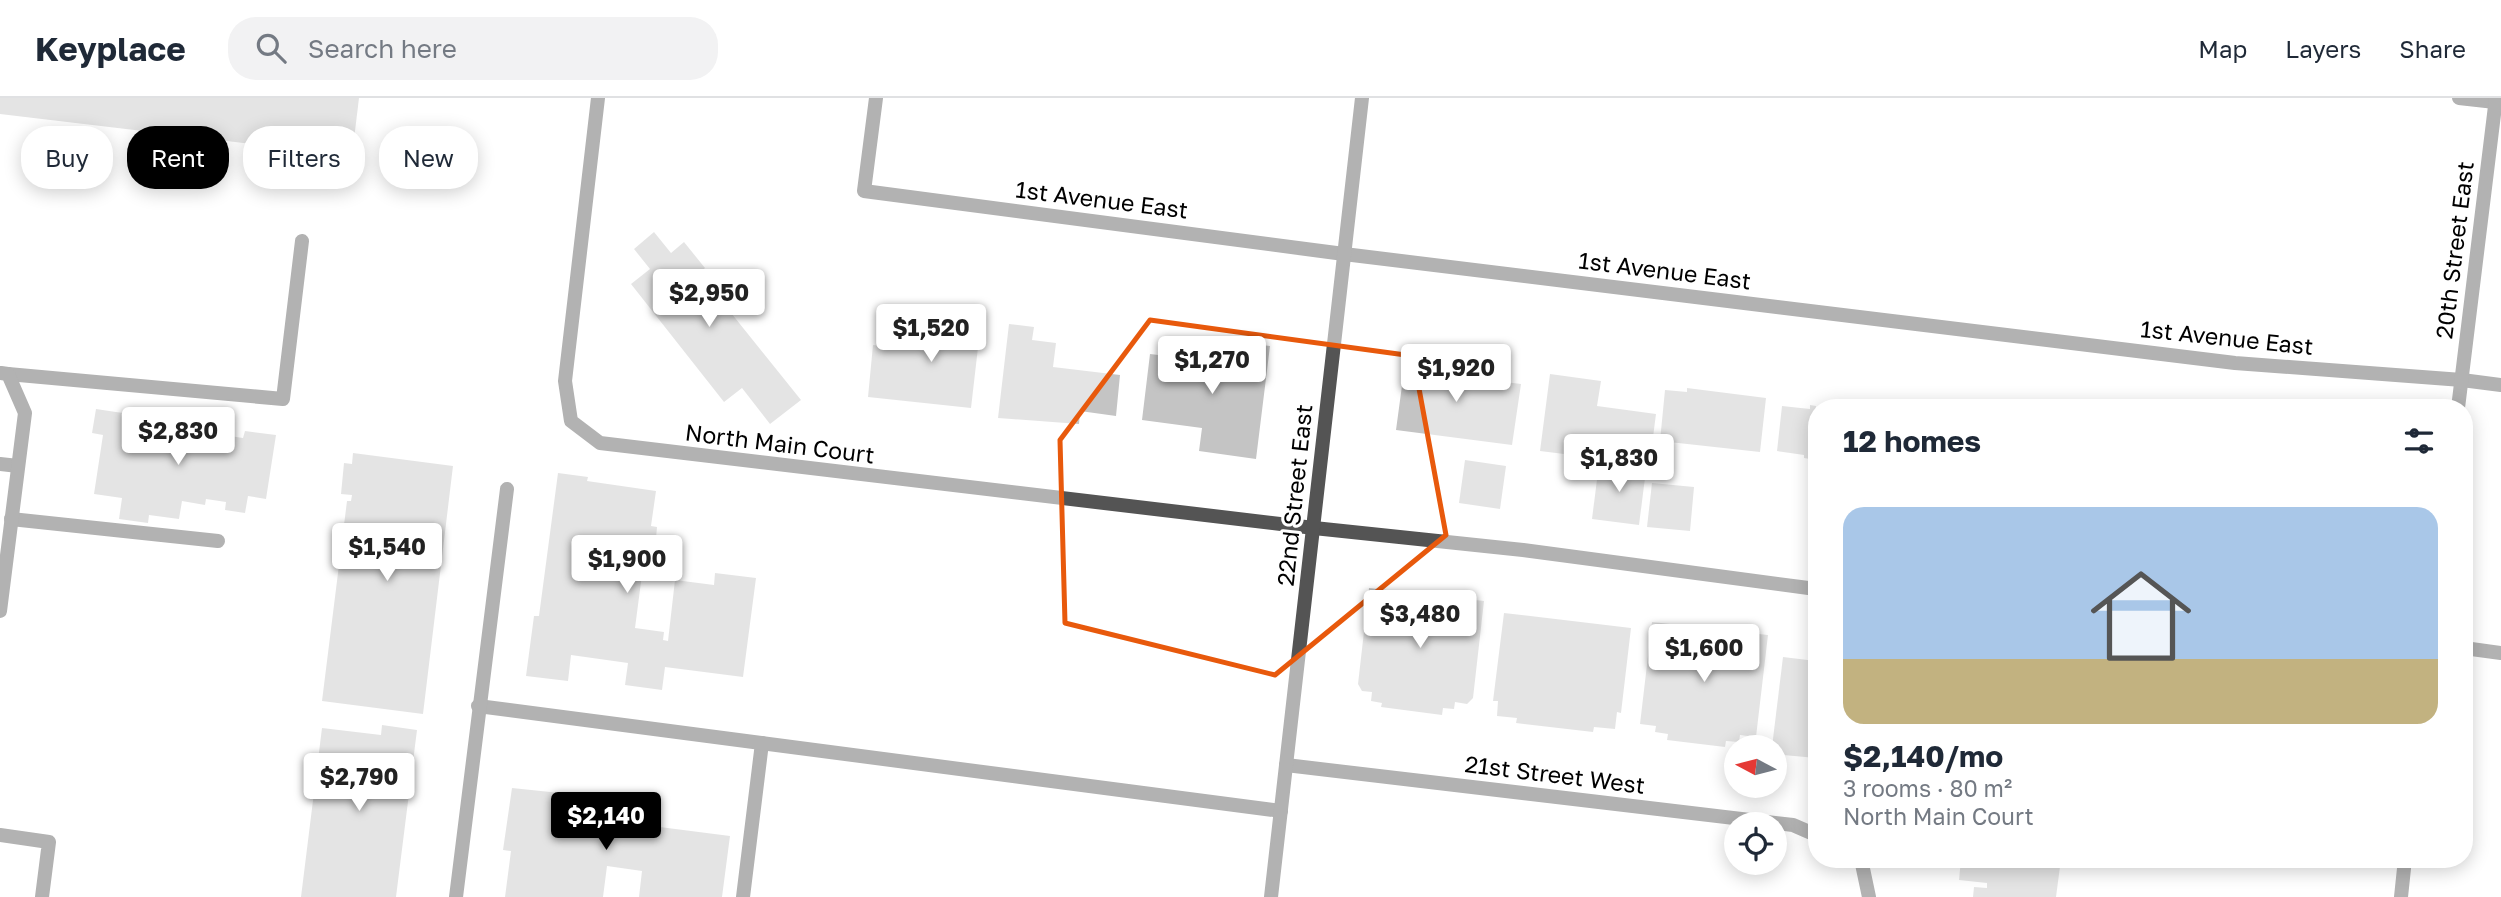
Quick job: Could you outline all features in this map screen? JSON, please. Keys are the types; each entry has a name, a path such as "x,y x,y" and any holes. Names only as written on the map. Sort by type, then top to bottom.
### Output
{"street":[{"name":"North Main Court","path":"598,98 565,381 571,421 600,443 1314,528 1522,550 1808,588"},
{"name":"1st Avenue East","path":"876,98 864,191 1344,254 2235,363 2501,385"},
{"name":"22nd Street East","path":"1271,897 1362,98"},
{"path":"2459,98 2497,101"},
{"name":"20th Street East","path":"2459,399 2497,101"},
{"path":"4,373 283,399 302,241"},
{"path":"0,611 25,413 4,373"},
{"path":"0,464 18,466"},
{"path":"456,897 507,489"},
{"path":"11,519 218,541"},
{"path":"2473,649 2501,653"},
{"path":"478,706 1281,811"},
{"path":"743,897 762,743"},
{"name":"21st Street West","path":"1286,765 1793,825 1808,832"},
{"path":"0,835 49,842 42,897"},
{"path":"1863,868 1869,897"},
{"path":"2401,897 2404,868"}],"highlighted area":[{"path":"1150,320 1413,356 1446,535 1275,675 1065,623 1060,440"}],"building":[{"path":"0,98 359,98 356,126 243,126 243,143 229,141 229,126 127,126 127,129 0,114"},
{"path":"654,232 671,253 684,242 705,268 699,273 801,400 770,424 742,388 724,402 631,284 650,269 634,249"},
{"path":"933,308 982,313 971,408 868,397 873,345 928,351"},
{"path":"1009,324 1034,327 1032,340 1056,343 1053,367 1120,375 1116,416 1080,411 1079,424 998,418"},
{"path":"1212,339 1270,346 1256,459 1199,451 1202,428 1142,420 1150,354 1209,361"},
{"path":"1406,356 1443,361 1442,374 1521,384 1512,445 1396,430"},
{"path":"1550,374 1601,381 1597,406 1656,414 1650,460 1589,452 1588,457 1540,451"},
{"path":"1687,388 1766,398 1760,452 1660,441 1665,390 1687,392"},
{"path":"1782,406 1808,409 1808,459 1804,458 1804,455 1777,451"},
{"path":"96,409 136,415 135,422 243,438 245,431 276,435 266,499 248,496 245,513 225,510 226,502 206,499 205,505 182,501 179,519 149,515 148,523 119,519 122,498 94,494 103,435 92,433"},
{"path":"353,453 453,466 423,714 322,701 347,501 351,501 352,495 341,494 344,463 352,464"},
{"path":"1465,460 1506,466 1500,509 1459,503"},
{"path":"1599,464 1646,470 1639,525 1592,519"},
{"path":"558,473 588,477 587,481 656,491 651,526 657,527 656,538 647,536 635,628 664,632 663,640 668,641 675,580 714,585 715,573 756,578 743,677 665,667 662,690 625,685 628,663 571,655 568,681 526,676 534,616 539,616"},
{"path":"1652,483 1694,487 1690,531 1647,527"},
{"path":"1369,588 1484,601 1473,698 1467,704 1455,702 1454,709 1443,708 1442,715 1381,707 1382,703 1371,701 1372,692 1362,691 1358,684"},
{"path":"1504,613 1631,628 1621,713 1617,712 1615,729 1594,727 1593,732 1516,723 1517,718 1497,716 1498,701 1493,701"},
{"path":"1652,622 1768,635 1756,735 1724,735 1724,747 1667,740 1668,734 1655,732 1656,726 1640,724"},
{"path":"1783,657 1808,660 1808,757 1787,755 1787,735 1773,735"},
{"path":"382,725 417,730 396,897 301,897 322,728 381,735"},
{"path":"512,788 560,793 557,814 607,820 610,801 655,806 652,826 730,836 722,897 639,897 642,871 607,866 603,897 505,897 511,851 503,850"},
{"path":"1960,868 2060,868 2056,897 1973,897 1974,887 1987,888 1987,883 1959,880"}]}
